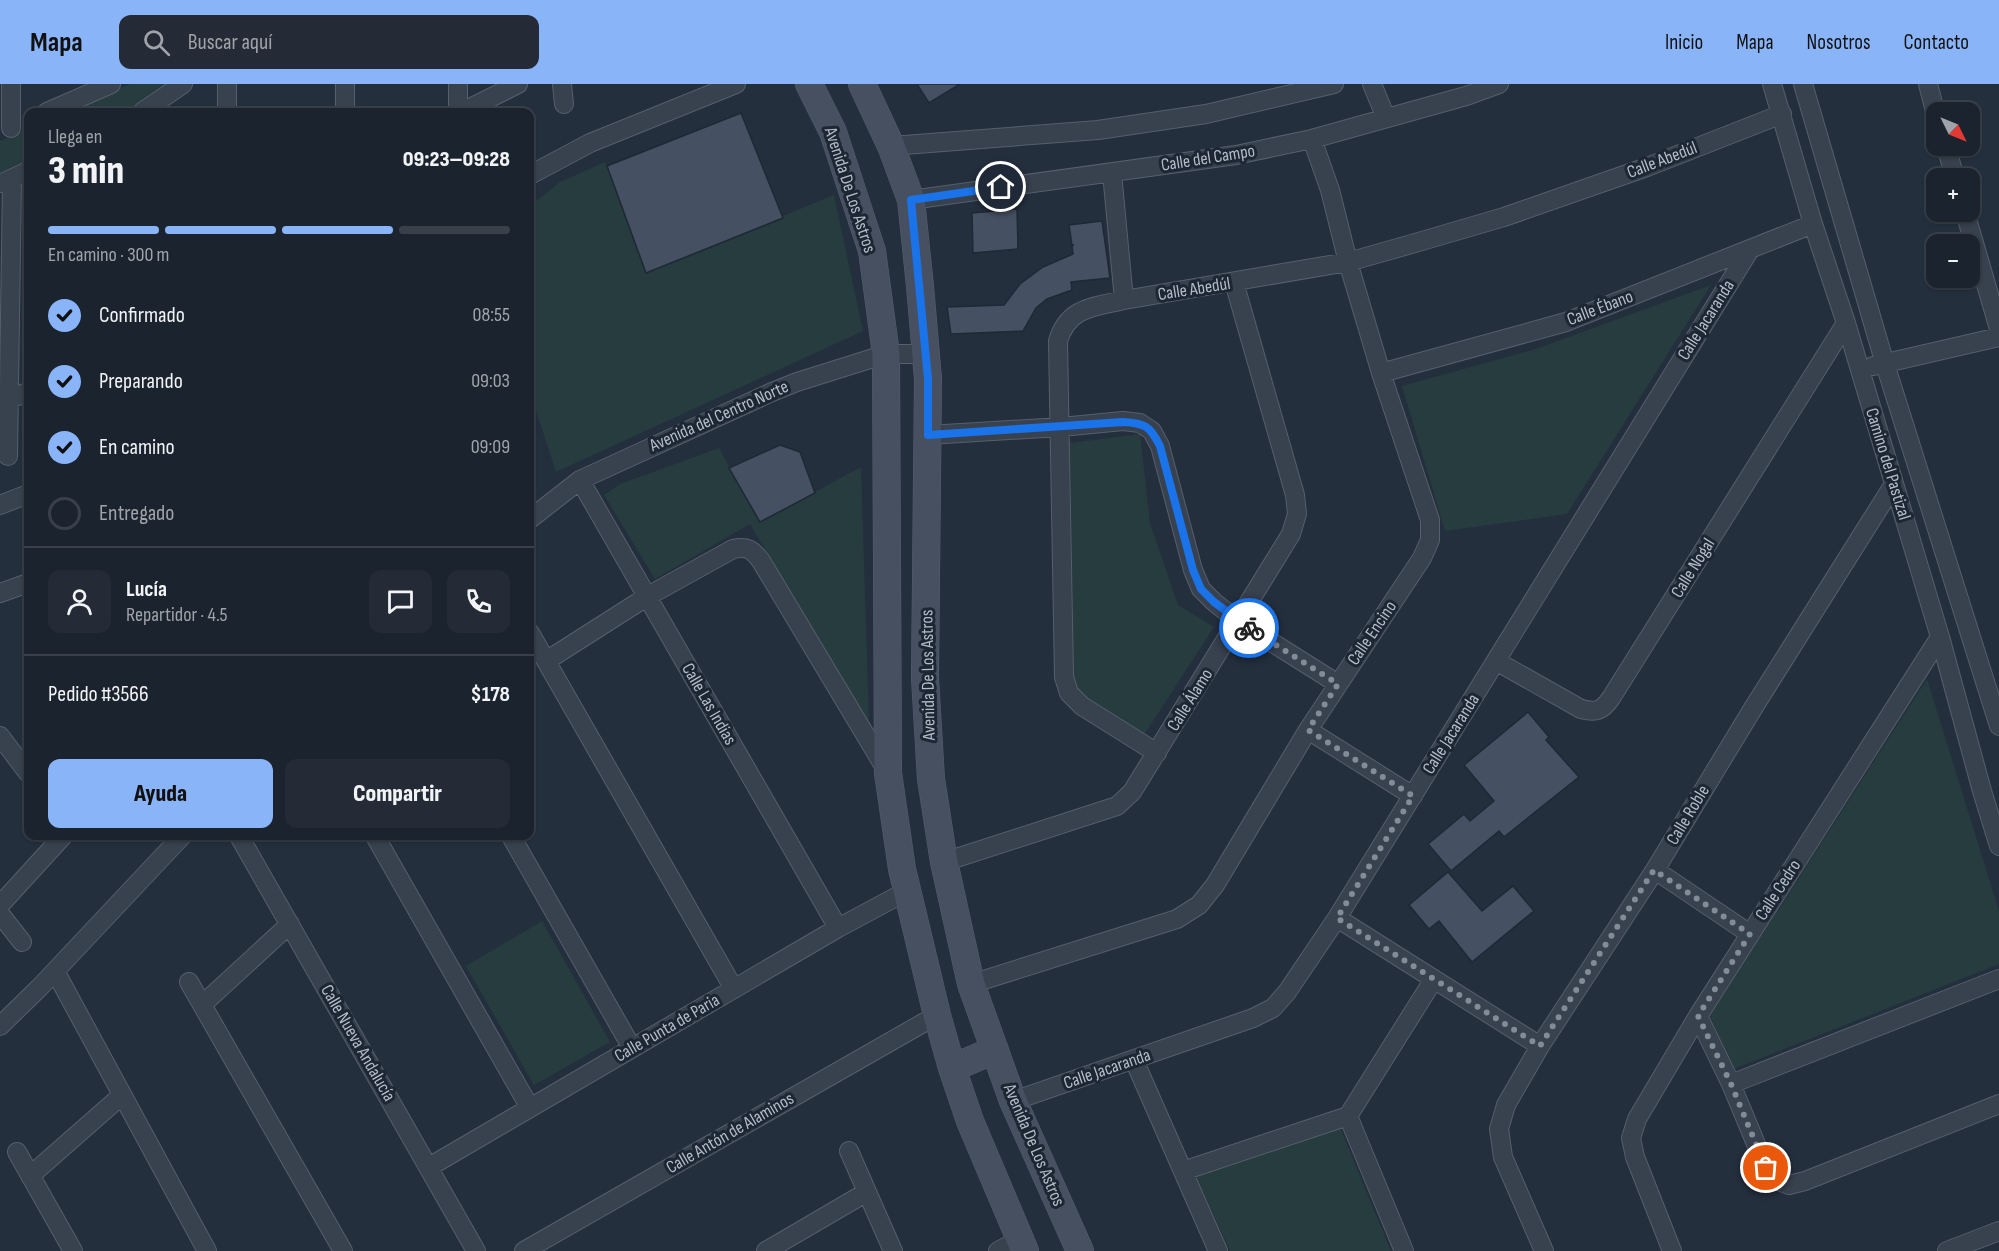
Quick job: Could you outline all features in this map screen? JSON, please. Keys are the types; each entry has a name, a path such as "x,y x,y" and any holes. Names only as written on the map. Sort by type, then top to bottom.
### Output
{"main road":[{"name":"Avenida De Los Astros","path":"808,84 833,132 872,251 886,354 888,773 902,869 936,1015 1014,1247"},
{"name":"Avenida De Los Astros","path":"862,84 891,146 911,200 928,379 926,678 931,779 944,862 971,984 1013,1101 1080,1251"},
{"path":"952,1068 995,1050"}],"street":[{"path":"11,84 6,130 24,123"},
{"path":"56,108 111,84"},
{"path":"148,108 183,84"},
{"path":"227,84 227,108"},
{"path":"345,84 345,108"},
{"path":"458,84 460,108"},
{"path":"468,108 518,84"},
{"path":"562,84 564,104"},
{"path":"534,173 590,143 736,84"},
{"path":"891,146 1098,130 1206,114 1334,84"},
{"path":"1372,84 1386,118"},
{"name":"Calle del Campo","path":"911,200 1020,183 1112,173 1236,155 1312,139 1386,118 1464,90 1499,84"},
{"name":"Camino del Pastizal","path":"1772,84 1940,637 1999,846"},
{"name":"Camino del Pastizal","path":"1803,84 1885,364 1999,726"},
{"path":"1928,84 1933,102"},
{"name":"Calle Abedúl","path":"1157,753 1082,706 1069,693 1064,677 1059,341 1061,330 1067,320 1076,313 1124,300 1348,262 1504,216 1647,167 1782,114"},
{"name":"Calle Encino","path":"971,984 1177,919 1199,905 1215,885 1308,730 1422,558 1430,540 1430,520 1381,373 1329,190 1312,139"},
{"path":"8,456 6,182 24,173"},
{"path":"1112,173 1124,300"},
{"path":"1968,222 1999,329"},
{"name":"Calle Ébano","path":"1381,373 1566,322 1813,224"},
{"name":"Calle Jacaranda","path":"1013,1101 1252,1018 1273,1008 1287,992 1337,918 1749,251"},
{"name":"Calle Álamo","path":"944,862 1117,806 1132,792 1291,534 1297,514 1295,495 1234,282"},
{"name":"Calle Nogal","path":"1496,661 1581,709 1594,712 1603,709 1846,323"},
{"path":"1860,369 1999,337"},
{"name":"Avenida del Centro Norte","path":"534,516 580,480 772,392 886,354 925,354"},
{"path":"9,399 24,393"},
{"path":"928,435 1123,422 1140,423 1152,430 1160,446 1193,570 1201,589 1238,621 1338,684"},
{"name":"Calle Las Indias","path":"580,480 838,928"},
{"name":"Calle Roble","path":"1544,1251 1503,1157 1499,1129 1506,1105 1540,1046 1654,870 1894,484"},
{"path":"0,505 24,496"},
{"path":"546,661 648,596 733,549 743,547 753,550 888,773"},
{"path":"0,593 24,590"},
{"name":"Calle Cedro","path":"1672,1251 1635,1157 1631,1138 1637,1119 1698,1016 1940,637"},
{"path":"534,640 734,989"},
{"path":"1308,730 1413,796"},
{"path":"0,736 24,767"},
{"path":"0,905 59,840"},
{"path":"0,1026 178,840"},
{"name":"Calle Nueva Andalucía","path":"241,840 476,1251"},
{"path":"377,840 530,1108"},
{"path":"513,840 632,1048"},
{"path":"1654,870 1750,934"},
{"name":"Calle Punta de Paria","path":"429,1167 838,928 907,891"},
{"path":"0,914 22,942"},
{"path":"1337,918 1540,1046"},
{"path":"203,1004 290,924"},
{"path":"55,971 207,1251"},
{"path":"1183,1171 1348,1116 1434,979"},
{"path":"1731,1084 1999,979"},
{"path":"189,982 343,1251"},
{"name":"Calle Antón de Alaminos","path":"524,1251 936,1015"},
{"path":"1698,1016 1731,1084 1766,1168 1776,1179 1789,1185 1805,1181 1999,1104"},
{"path":"1134,1060 1218,1251"},
{"path":"30,1176 121,1096"},
{"path":"1348,1116 1404,1251"},
{"path":"849,1151 893,1251"},
{"path":"17,1152 73,1251"},
{"path":"766,1251 867,1192"},
{"path":"1947,1251 1999,1232"}],"green space":[{"path":"130,84 166,84 131,108 75,108"},
{"path":"24,131 24,163 0,173 0,141"},
{"path":"605,162 646,273 834,195 863,331 556,472 534,404 534,203 560,182"},
{"path":"1711,285 1567,514 1445,531 1402,386 1536,349"},
{"path":"1140,434 1150,523 1178,605 1214,627 1144,735 1074,693 1070,443"},
{"path":"719,448 760,522 861,467 869,722 750,524 655,579 604,495 620,484"},
{"path":"1927,679 1999,911 1999,964 1734,1069 1710,1016"},
{"path":"542,921 610,1042 534,1085 466,966"},
{"path":"1339,1125 1391,1251 1230,1251 1196,1176"}],"building":[{"path":"917,84 960,84 929,103"},
{"path":"741,113 783,218 646,273 607,166"},
{"path":"1017,209 1018,249 973,253 972,213"},
{"path":"1102,221 1110,278 1071,282 1072,290 1047,299 1036,308 1023,331 951,334 947,307 1004,305 1020,284 1043,267 1073,254 1072,246 1074,245 1072,245 1069,225"},
{"path":"780,445 800,452 815,493 760,522 729,468"},
{"path":"1528,712 1549,737 1546,740 1579,777 1504,837 1499,831 1451,871 1428,844 1464,814 1470,821 1494,801 1464,765"},
{"path":"1448,872 1482,911 1513,886 1534,911 1472,962 1439,921 1429,929 1409,905"}],"way so far":[{"path":"1249,628 1338,684 1308,730 1413,796 1337,918 1540,1046 1654,870 1750,934 1698,1016 1731,1084 1766,1168"}],"route":[{"path":"1001,187 911,200 928,379 928,435 1123,422 1140,423 1152,430 1160,446 1193,570 1201,589 1214,602 1249,628"}]}
